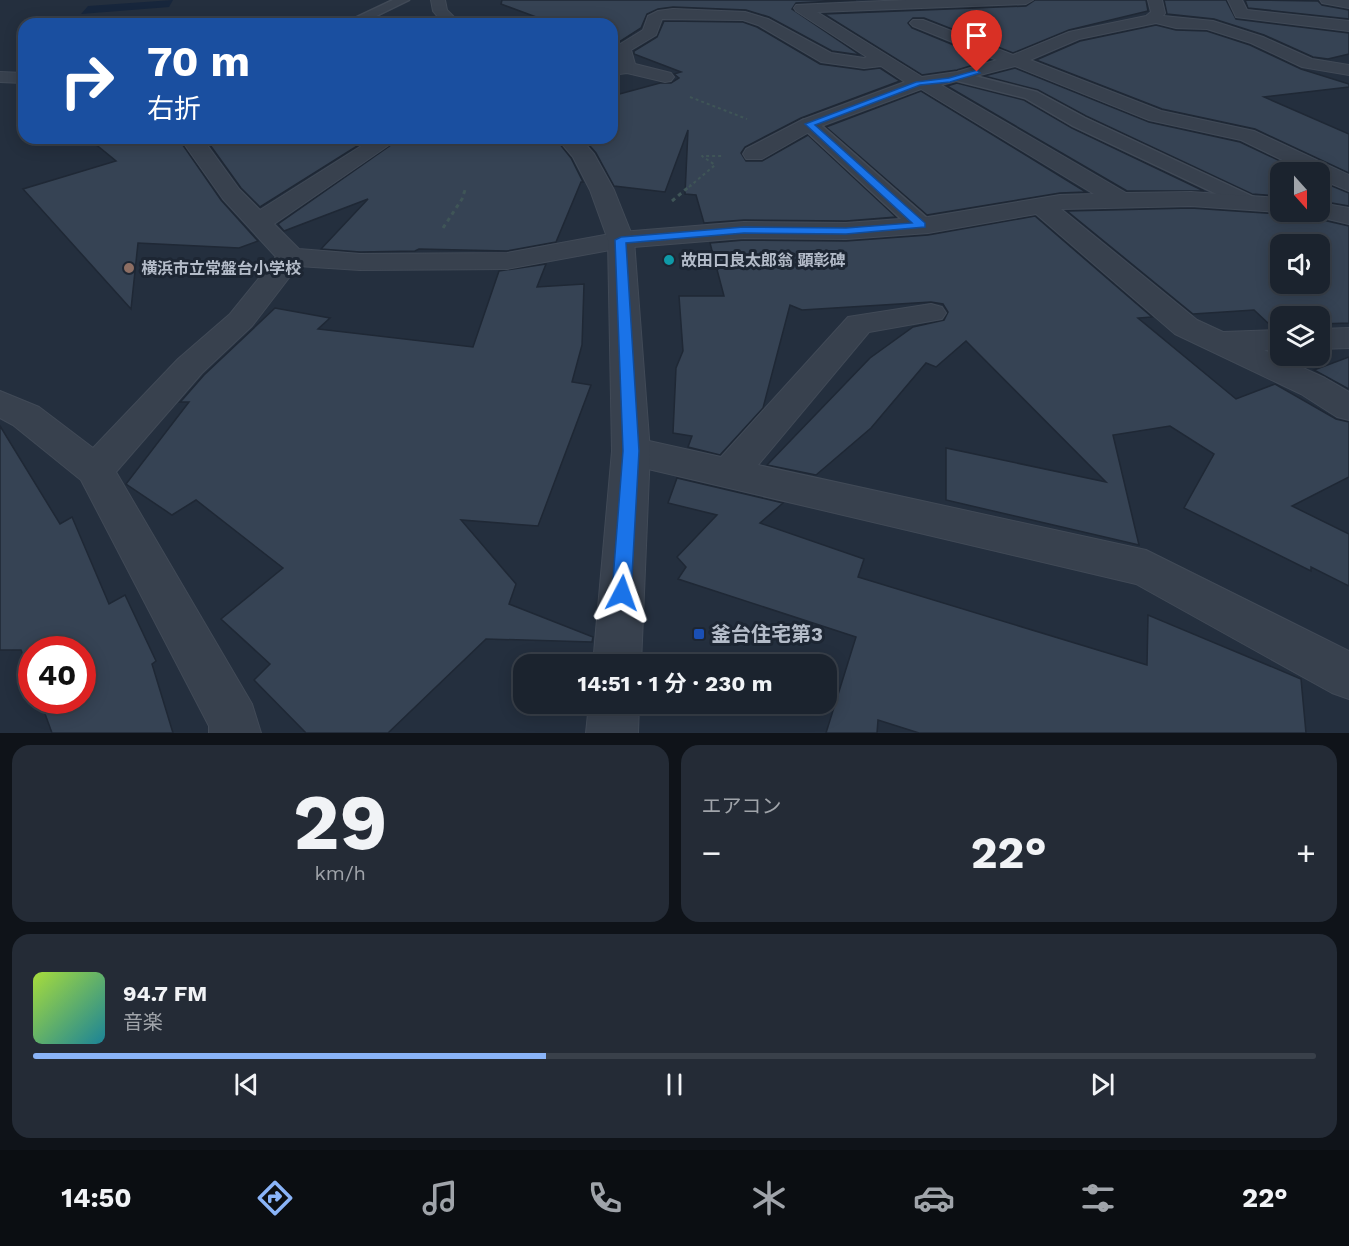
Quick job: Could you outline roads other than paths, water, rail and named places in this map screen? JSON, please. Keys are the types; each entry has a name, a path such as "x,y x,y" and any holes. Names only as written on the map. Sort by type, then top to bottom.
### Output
{"street":[{"path":"438,0 440,11 447,18"},
{"path":"801,8 1026,0"},
{"path":"1153,18 1158,13 1155,0"},
{"path":"1235,0 1241,14 1349,26"},
{"path":"1327,0 1349,4"},
{"path":"785,3 801,8 882,61 1119,199"},
{"path":"665,77 650,71 619,69 622,48 650,33 653,19 658,15 674,13 729,14 754,18 827,58 864,63 882,61"},
{"path":"754,154 791,136 809,124 921,83 959,77 1015,54 1038,51 1075,35 1153,18 1176,23 1208,24 1257,40 1308,63 1349,70"},
{"path":"918,23 1015,54 1156,116 1247,135 1349,184"},
{"path":"0,77 18,78"},
{"path":"767,126 791,136"},
{"path":"198,144 231,195 291,257 360,262 507,261 621,240 744,230 846,231 921,225 1060,202 1119,199 1270,204"},
{"path":"258,223 337,174 380,144"},
{"path":"574,144 583,154 602,190 621,240 631,451 618,654"},
{"path":"1041,205 1186,327 1313,386 1349,408"},
{"path":"1330,212 1349,216"},
{"path":"95,470 190,366 241,320 291,257"},
{"path":"729,474 859,324 931,313"},
{"path":"1330,339 1349,338"},
{"path":"1215,342 1270,340"},
{"path":"0,404 26,416 95,470 234,722 235,733"},
{"path":"631,451 1146,568 1349,676"},
{"path":"612,733 613,714"}],"lane":[{"path":"363,18 403,0"},
{"path":"959,77 1031,95 1079,122 1250,202"},
{"path":"809,124 921,225"}],"water":[{"path":"173,0 169,7 81,14 88,6"}],"place":[{"name":"故田口良太郎翁 顕彰碑","path":"669,260"},
{"name":"横浜市立常盤台小学校","path":"129,268"},
{"name":"釜台住宅第3","path":"699,634"}]}
